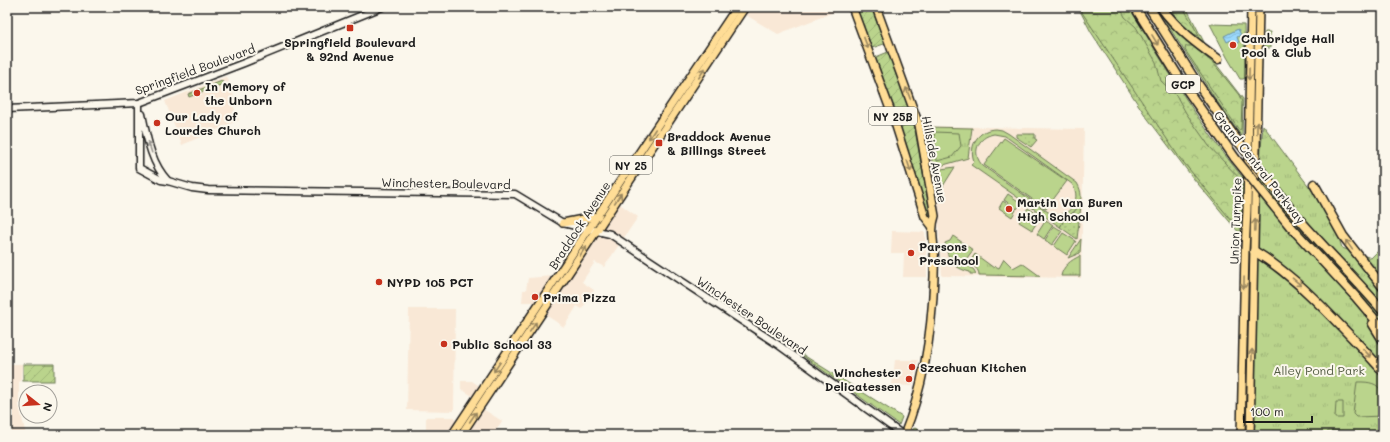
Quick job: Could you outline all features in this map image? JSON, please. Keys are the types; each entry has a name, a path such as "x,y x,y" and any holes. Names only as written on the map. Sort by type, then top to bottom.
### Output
{"highway":[{"name":"Grand Central Parkway","path":"1135,7 1183,84 1235,158 1290,226 1374,322"},
{"name":"Grand Central Parkway","path":"1148,7 1193,77 1234,136 1315,238 1383,311"},
{"path":"1161,7 1174,23 1194,42 1218,58"},
{"path":"1314,184 1343,236 1383,287"},
{"path":"1254,251 1268,259 1300,284 1383,371"},
{"path":"1346,270 1383,303"},
{"path":"1374,322 1383,329"},
{"path":"1374,322 1383,340"}],"main road":[{"name":"Springfield Boulevard","path":"7,109 139,103 244,63 382,7"},
{"name":"Braddock Avenue","path":"461,435 593,230 598,216 673,101 737,7"},
{"name":"Braddock Avenue","path":"452,435 680,106 746,7"},
{"name":"Hillside Avenue","path":"852,7 894,120 925,217 932,226"},
{"name":"Hillside Avenue","path":"876,7 920,125 934,216 932,226 934,261 929,336 923,374 910,419 903,435"},
{"name":"Union Turnpike","path":"1241,435 1251,7"},
{"name":"Union Turnpike","path":"1250,435 1259,7"},
{"path":"673,101 680,106"},
{"name":"Winchester Boulevard","path":"139,103 138,168 156,178 208,190 515,194 563,223 610,234 761,333 903,435"},
{"path":"139,103 146,134 154,159 161,173 168,181"},
{"path":"563,223 598,216"}],"shaded area":[{"path":"749,7 847,7 778,34 744,14"},
{"path":"227,76 234,97 231,99 239,120 182,145 165,101"},
{"name":"Martin Van Buren High School","path":"923,126 1084,129 1081,278 942,276 938,220"},
{"path":"617,202 638,217 604,267 595,262 582,282 594,290 582,309 577,306 564,327 544,314"},
{"path":"892,231 925,232 927,277 903,277 904,253 891,253"},
{"path":"553,276 537,302 522,302 523,290 526,290 528,278"},
{"path":"409,309 455,309 454,411 407,410"},
{"path":"895,360 918,360 912,386 892,385"},
{"path":"7,364 22,364 21,381 18,384 18,424 23,424 26,435 7,435"},
{"path":"461,381 472,381 481,387 474,397 461,389"},
{"path":"483,409 502,421 493,435 466,435"},
{"path":"426,417 455,417 455,428 450,435 426,435"}],"green space":[{"path":"856,7 871,7 885,43 884,44 872,48"},
{"path":"1078,7 1129,7 1198,117 1244,179 1240,234 1193,178 1145,115 1091,32"},
{"path":"1079,7 1120,7 1125,17 1136,27 1156,62 1161,81 1176,95 1186,113 1209,146 1241,180 1237,227 1179,157"},
{"path":"1156,7 1159,7 1216,64 1243,99 1242,137 1214,97"},
{"path":"1165,7 1186,7 1205,44 1203,47 1193,38"},
{"path":"1169,7 1183,7 1199,36 1190,32"},
{"name":"Cambridge Hall Pool & Club","path":"1210,24 1244,25 1245,78 1240,79"},
{"path":"1265,32 1270,32 1270,48 1264,48"},
{"path":"1186,46 1193,46 1214,64 1239,95 1242,102 1241,129 1239,130 1185,50"},
{"path":"888,52 911,113 910,115 897,115 875,58"},
{"path":"222,81 223,84 189,97 188,94"},
{"path":"902,123 914,125 931,218 929,218 900,126"},
{"name":"Alley Pond Park","path":"1263,125 1325,208 1337,232 1342,248 1371,258 1383,246 1383,435 1253,435 1260,161"},
{"path":"927,127 972,128 968,158 933,168"},
{"path":"990,130 1002,130 1009,134 1077,183 1081,195 1080,201 1078,206 1071,214 1059,219 1063,222 1060,227 971,165 974,161 973,149 976,139 980,135","holes":["994,134 1005,136 1072,184 1076,196 1075,202 1068,211 1058,215 1051,214 983,166 977,156 980,142 988,136"]},
{"path":"934,132 959,133 961,146 952,157 937,161"},
{"path":"1016,134 1035,134 1035,139 1037,140 1031,147 1016,137"},
{"path":"1004,138 1067,181 1046,209 984,165"},
{"path":"955,167 938,194 934,170"},
{"path":"1008,194 1021,203 1017,209 1004,200"},
{"path":"1003,201 1016,210 1012,217 999,208"},
{"path":"1079,205 1081,205 1077,239 1060,227 1063,222 1059,219 1072,215"},
{"path":"1028,208 1042,217 1037,223 1024,214"},
{"path":"1023,215 1036,224 1032,230 1019,222"},
{"path":"1046,220 1053,225 1044,239 1037,234"},
{"path":"1054,226 1062,231 1052,245 1045,240"},
{"path":"1063,233 1076,241 1067,255 1054,246"},
{"path":"953,236 973,250 964,262 974,270 976,274 970,274 970,272 955,266 950,259 945,243 950,241"},
{"path":"1081,239 1080,253 1068,258"},
{"path":"975,254 994,268 995,266 999,268 1004,259 1013,268 1022,263 1040,276 979,275 977,269 969,263"},
{"path":"1080,256 1080,276 1061,276 1068,264"},
{"path":"789,346 902,417 899,425"},
{"path":"23,364 54,364 54,381 23,381"},
{"path":"1357,382 1366,382 1378,386 1383,401 1383,416 1356,417 1353,414"},
{"path":"1336,402 1343,402 1343,418 1335,418"},
{"path":"915,428 927,435 912,434 913,429"},
{"path":"1328,431 1343,431 1343,435 1327,435"}],"water":[{"path":"1238,29 1241,35 1237,37 1239,43 1234,45 1231,40 1227,42 1224,36"}],"place":[{"name":"Springfield Boulevard & 92nd Avenue","path":"350,28"},
{"name":"Cambridge Hall Pool & Club","path":"1233,45"},
{"name":"In Memory of the Unborn","path":"197,93"},
{"name":"Our Lady of Lourdes Church","path":"157,123"},
{"name":"Braddock Avenue & Billings Street","path":"659,143"},
{"name":"Martin Van Buren High School","path":"1009,209"},
{"name":"Parsons Preschool","path":"911,253"},
{"name":"NYPD 105 PCT","path":"379,282"},
{"name":"Prima Pizza","path":"535,297"},
{"name":"Public School 33","path":"444,344"},
{"name":"Szechuan Kitchen","path":"912,367"},
{"name":"Winchester Delicatessen","path":"909,379"}]}
